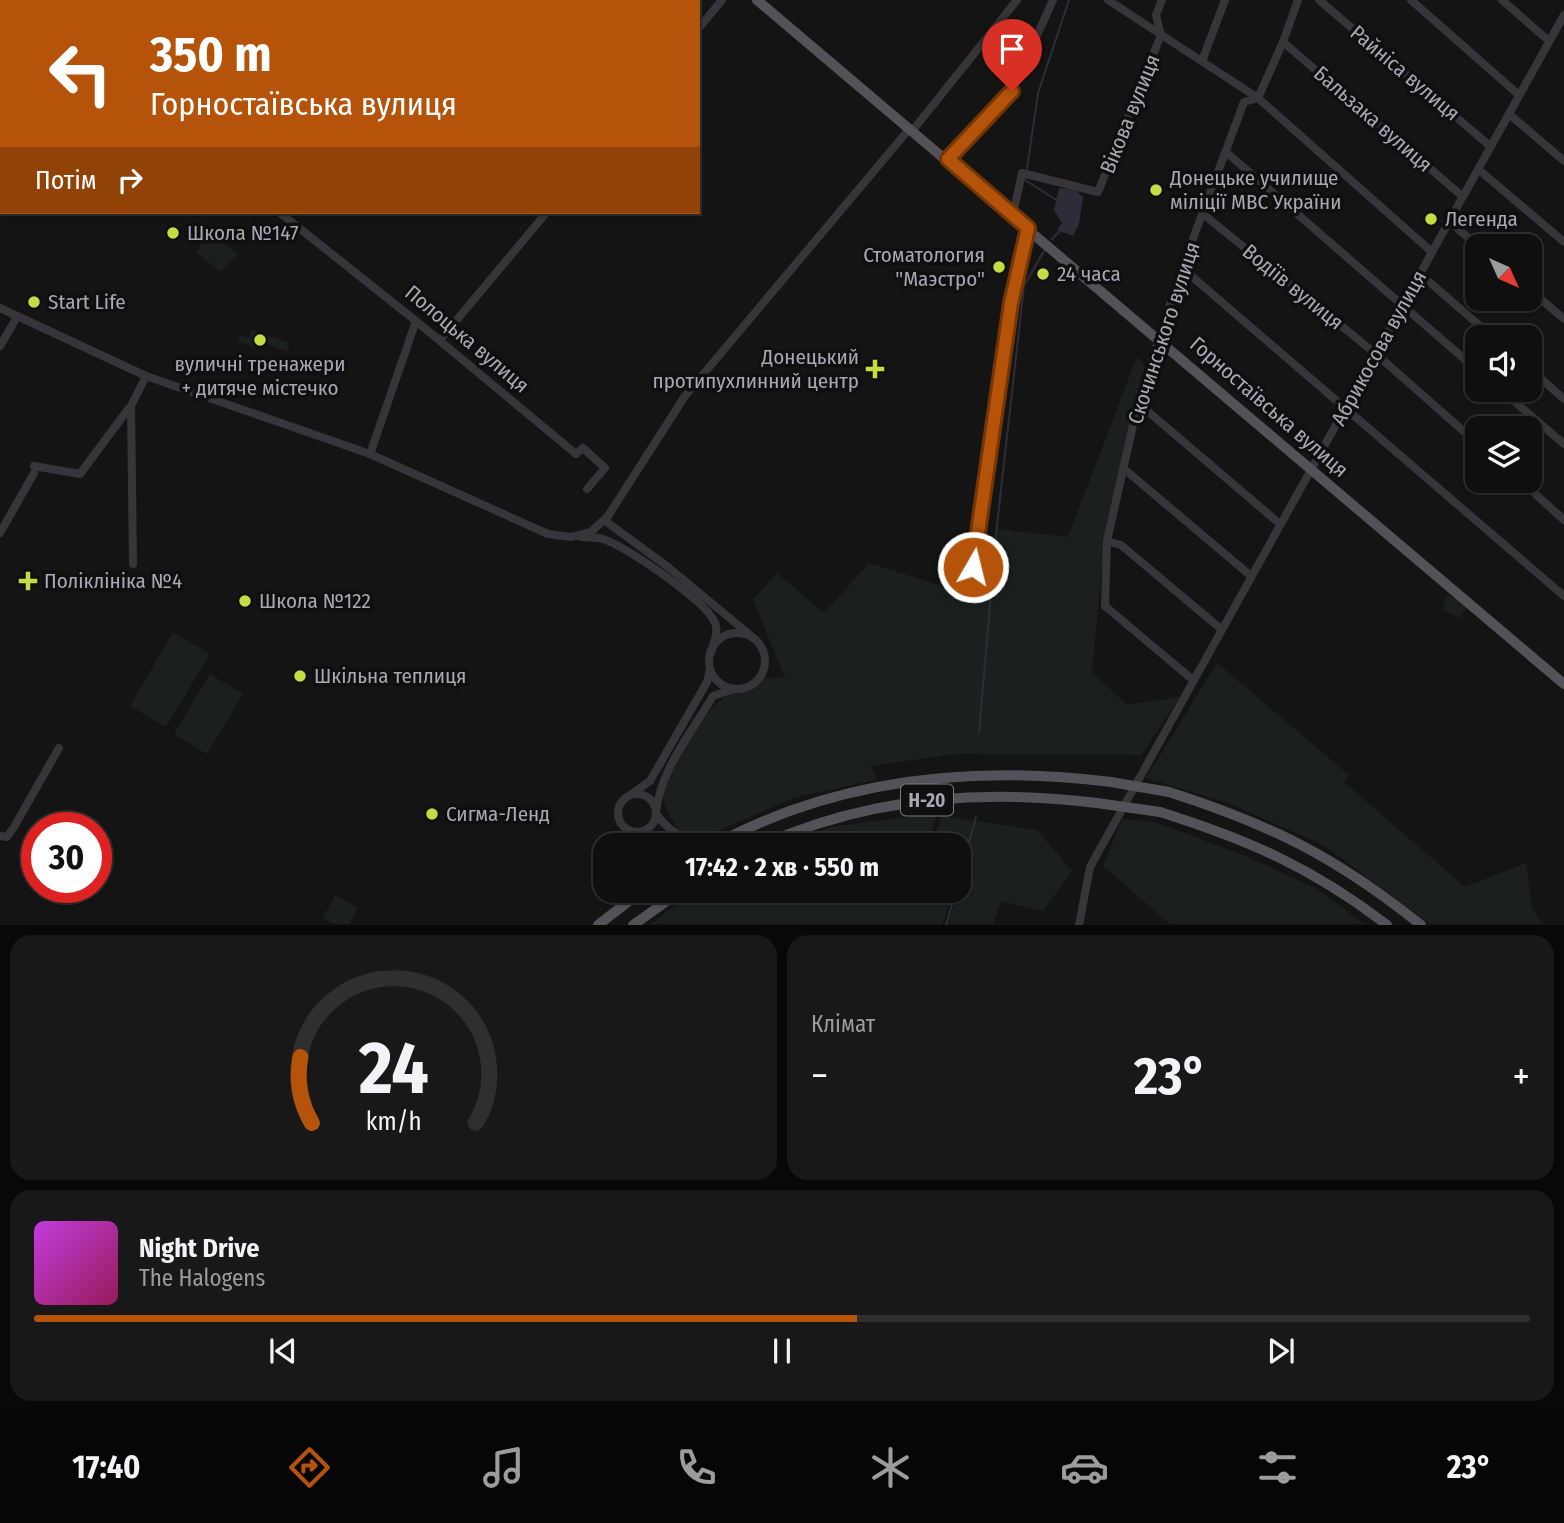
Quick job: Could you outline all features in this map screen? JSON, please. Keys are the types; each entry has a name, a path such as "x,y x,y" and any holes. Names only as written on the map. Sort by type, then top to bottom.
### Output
{"main road":[{"path":"757,0 948,159"},
{"name":"Горностаївська вулиця","path":"948,159 1310,468 1562,676"},
{"name":"Н-20","path":"739,833 793,808 903,782 1024,774 1111,782 1168,792 1226,810 1308,846 1343,867 1421,925"},
{"name":"Н-20","path":"792,833 824,820 943,798 1018,796 1160,812 1218,830 1297,864 1325,879 1387,925"},
{"path":"598,925 626,903"},
{"path":"633,925 664,903"}],"street":[{"path":"700,27 722,0"},
{"path":"571,537 591,532 604,520 685,396 1017,0"},
{"path":"948,159 1012,91 1053,0"},
{"path":"1108,0 1258,98 1432,251"},
{"name":"Вікова вулиця","path":"1013,215 1022,173 1098,192 1161,35 1156,15 1162,0"},
{"path":"1202,61 1225,0"},
{"name":"Скочинського вулиця","path":"1193,680 1105,606 1107,541 1138,403 1182,268 1244,102 1258,98 1298,0"},
{"name":"Райніса вулиця","path":"1319,0 1490,146"},
{"path":"1411,0 1519,95"},
{"path":"1502,0 1549,41"},
{"name":"Абрикосова вулиця","path":"1079,925 1090,867 1564,15"},
{"name":"Бальзака вулиця","path":"1283,42 1462,197"},
{"path":"1509,114 1564,160"},
{"path":"1227,153 1465,360"},
{"path":"1478,169 1564,242"},
{"name":"Полоцька вулиця","path":"282,214 440,340 576,454 583,448 605,468 587,489"},
{"path":"440,340 545,214"},
{"name":"Водіїв вулиця","path":"1203,215 1376,354 1465,432"},
{"path":"1449,220 1465,234"},
{"path":"970,589 1011,303 1028,228"},
{"path":"1182,268 1564,596"},
{"path":"1420,274 1479,325"},
{"path":"1542,300 1564,319"},
{"path":"0,308 146,376 370,454 548,534 603,538 640,559 688,594 714,620 717,629 710,653 707,682 650,781 629,796 618,810 621,822 629,831 645,833"},
{"path":"0,346 17,317"},
{"path":"370,454 416,321"},
{"path":"0,533 34,470 80,474 123,421 146,376"},
{"path":"1542,380 1564,399"},
{"path":"1515,402 1564,444"},
{"path":"1138,403 1280,524"},
{"path":"131,406 133,564"},
{"path":"1124,468 1251,576"},
{"path":"1534,493 1564,520"},
{"path":"604,520 668,567 756,640 765,656 762,675 748,687 713,696 662,783 652,825 642,832"},
{"path":"1107,541 1121,545 1221,629"},
{"path":"710,653 721,638 729,634 748,635 756,640"},
{"path":"710,666 722,684 734,689"},
{"path":"0,836 6,837 14,827 59,748"},
{"path":"629,796 636,794 648,798 656,814 674,833"}],"shaded area":[{"path":"1059,188 1075,190 1083,197 1079,224 1073,236 1057,230 1062,223 1054,210"},
{"path":"210,233 238,254 221,272 196,252"},
{"name":"вуличні тренажери + дитяче містечко","path":"252,330 290,343 287,352 263,342 259,348 238,342 240,335 249,338"},
{"path":"1137,357 1147,369 1105,539 1092,672 1127,705 1180,697 1141,755 956,754 870,766 876,775 875,780 796,797 713,833 680,833 666,808 664,790 696,729 719,702 747,684 764,679 783,678 787,683 753,599 777,573 824,613 869,563 980,598 995,529 1068,537"},
{"path":"1446,595 1460,600 1467,608 1459,618 1443,610"},
{"path":"173,632 210,654 166,727 130,706"},
{"path":"1217,663 1349,775 1344,782 1465,887 1526,863 1532,908 1542,924 1430,924 1325,846 1228,803 1146,778"},
{"path":"210,674 243,694 207,754 174,734"},
{"path":"937,813 931,833 816,833 830,827"},
{"path":"942,816 1037,830 1072,871 1043,911 1001,901 993,924 948,924 954,903 971,903 971,833 936,833"},
{"path":"1122,819 1155,822 1243,855 1316,888 1364,924 1170,924 1103,866"},
{"path":"336,895 358,908 349,924 335,924 322,918"},
{"path":"678,903 950,903 942,924 651,924"}],"waterway":[{"path":"1027,169 1038,93 1069,0"},
{"path":"1025,180 1058,201"},
{"path":"1052,239 1059,232"},
{"path":"979,732 997,525 1024,286 1044,251"},
{"path":"971,835 976,817"},
{"path":"946,925 952,903"}],"place":[{"name":"Донецьке училище міліції МВС України","path":"1156,190"},
{"name":"Легенда","path":"1431,219"},
{"name":"Школа №147","path":"173,233"},
{"name":"Стоматология \"Маэстро\"","path":"999,267"},
{"name":"24 часа","path":"1043,274"},
{"name":"Start Life","path":"34,302"},
{"name":"вуличні тренажери + дитяче містечко","path":"260,340"},
{"name":"Донецький протипухлинний центр","path":"875,369"},
{"name":"Поліклініка №4","path":"28,581"},
{"name":"Школа №122","path":"245,601"},
{"name":"Шкільна теплиця","path":"300,676"},
{"name":"Сигма-Ленд","path":"432,814"}],"route":[{"path":"973,567 1011,303 1028,228 948,159 1012,91"}]}
